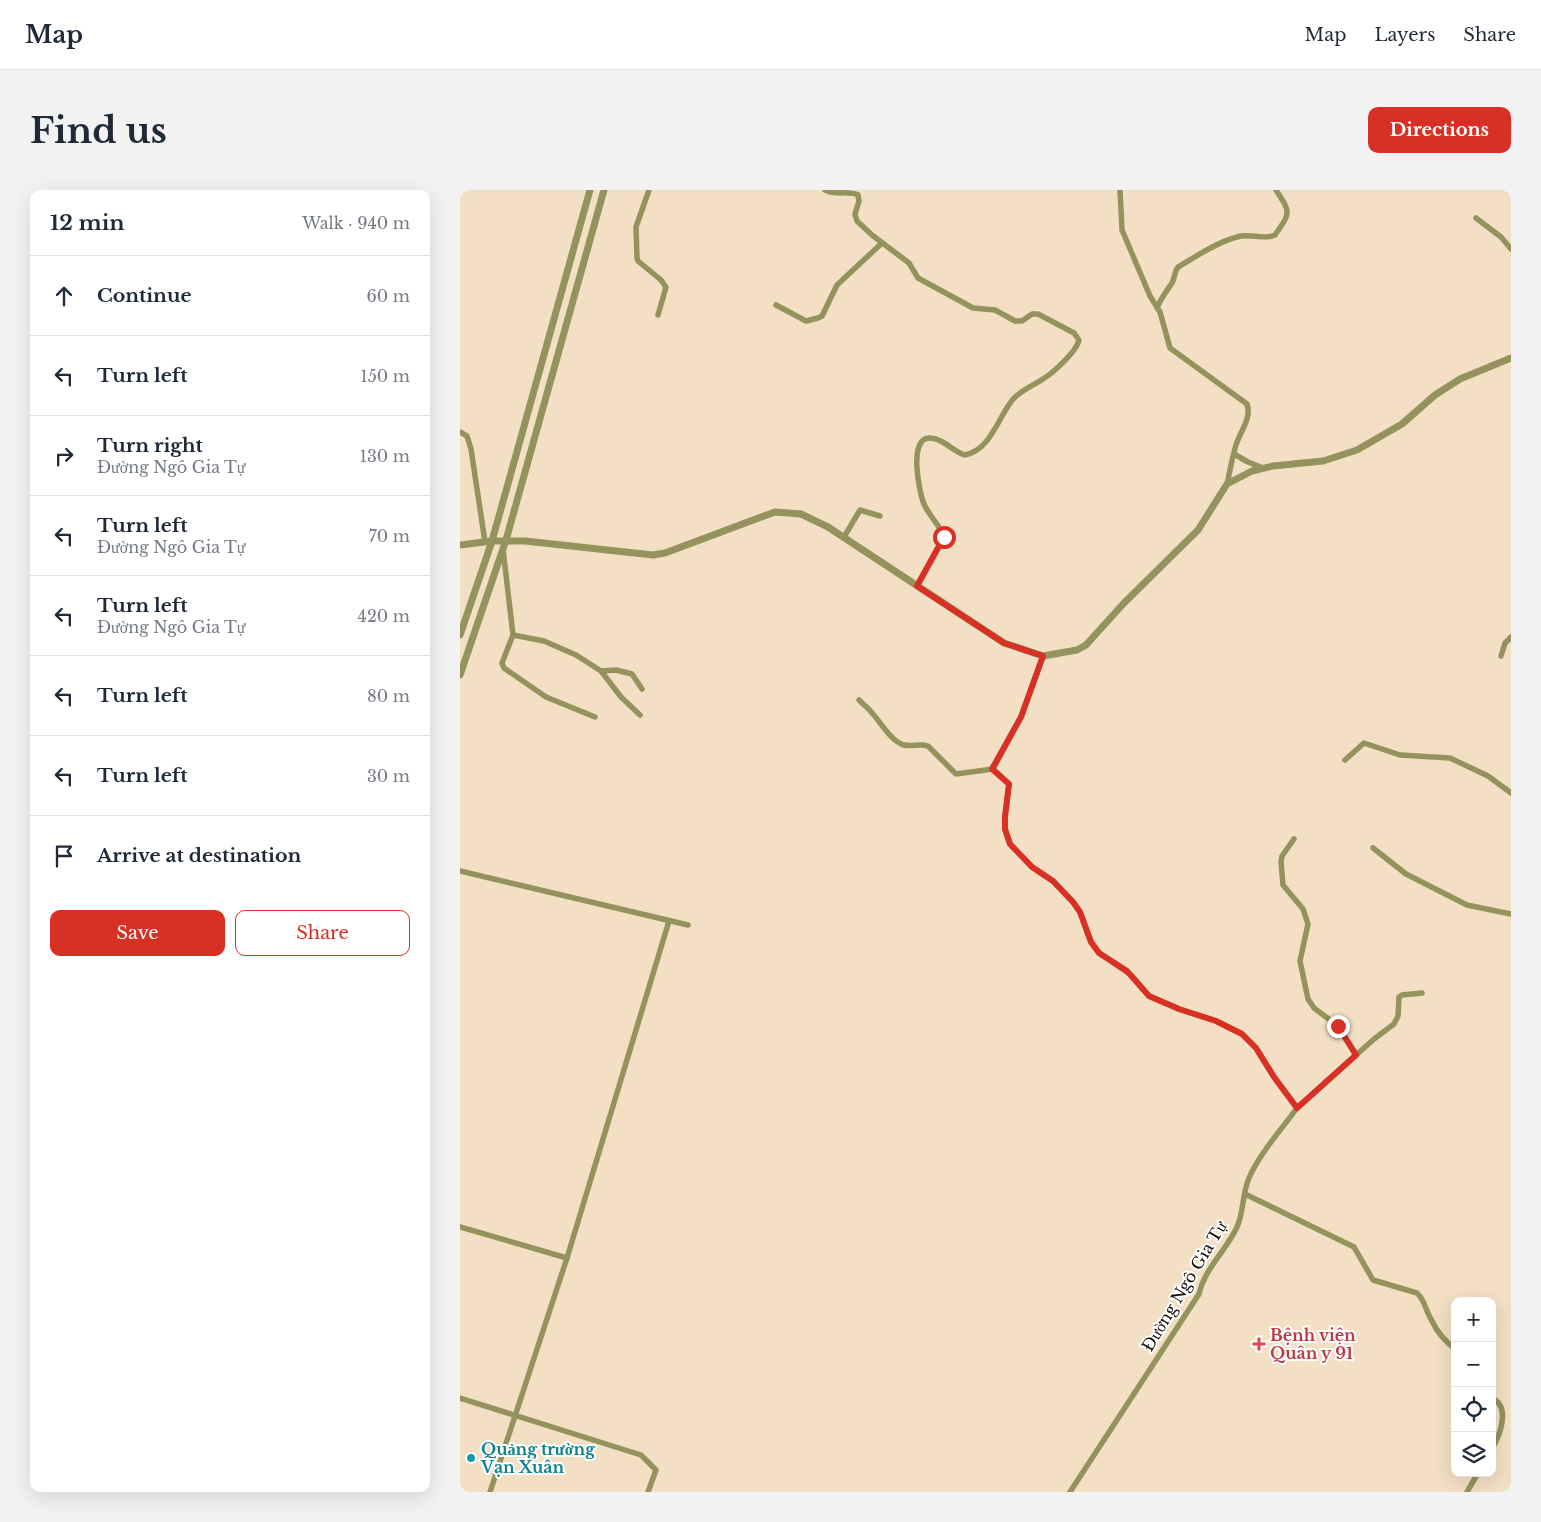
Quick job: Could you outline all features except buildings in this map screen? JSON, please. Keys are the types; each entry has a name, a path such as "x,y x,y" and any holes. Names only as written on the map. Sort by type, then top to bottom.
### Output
{"street":[{"path":"460,635 590,190"},
{"path":"460,675 506,540 604,190"},
{"path":"649,190 636,227 637,258 666,287 658,315"},
{"path":"825,190 835,194 854,193 858,195 856,218 872,235 909,262 918,278 973,308 995,310 1019,322 1032,314 1038,314 1074,333 1079,340 1075,349 1049,375 1014,398 996,429 976,451 964,455 940,440 926,438 920,442 916,458 923,502 944,537 917,586"},
{"path":"460,545 525,540 653,555 665,553 775,512 802,514 844,537 1004,643 1043,656 1077,650 1086,645 1124,603 1198,530 1227,484 1238,439 1249,409 1248,404 1170,348 1162,318 1150,296 1122,230 1120,190"},
{"path":"1157,308 1162,295 1174,280 1178,267 1214,246 1239,237 1270,237 1275,235 1286,220 1288,212 1287,207 1276,190"},
{"path":"1476,218 1501,237 1511,249"},
{"path":"776,305 806,321 822,316 837,285 882,243"},
{"path":"1227,484 1252,471 1273,466 1323,461 1356,450 1402,424 1435,395 1460,379 1511,358"},
{"path":"460,432 467,436 471,449 488,542"},
{"path":"1234,454 1264,468"},
{"path":"844,537 860,510 880,516"},
{"path":"503,550 513,635 502,663 504,668 546,697 595,717"},
{"path":"513,635 551,643 569,651 600,671 621,697 640,715"},
{"path":"1501,656 1505,643 1511,637"},
{"path":"992,769 1021,717 1043,656"},
{"path":"600,671 616,670 632,674 642,689"},
{"path":"859,700 885,730 906,746 922,744 928,746 956,774 992,769 1009,784 1005,817 1007,837 1013,848 1032,867 1053,881 1078,907 1091,942 1099,953 1127,971 1149,996 1179,1009 1216,1021 1242,1034 1256,1048 1297,1108"},
{"path":"1345,760 1364,743 1400,755 1447,758 1488,776 1511,793"},
{"path":"1294,840 1282,856 1283,885 1303,909 1308,924 1300,961 1308,999 1314,1008 1338,1026 1356,1055"},
{"path":"1373,848 1406,874 1467,905 1511,914"},
{"path":"460,871 688,925"},
{"path":"490,1492 567,1258 669,921"},
{"name":"Đường Ngô Gia Tự","path":"1070,1492 1199,1294 1204,1277 1231,1238 1242,1214 1244,1194 1249,1177 1265,1151 1297,1108 1397,1020 1402,994 1422,993"},
{"path":"1244,1194 1354,1247 1373,1280 1417,1293 1423,1301 1431,1320 1446,1342 1451,1345"},
{"path":"460,1227 567,1258"},
{"path":"460,1398 642,1455 656,1470 648,1492"},
{"path":"1496,1400 1503,1421 1496,1438"},
{"path":"1467,1492 1476,1477"}],"place":[{"name":"Bệnh viện Quân y 91","path":"1259,1344"},
{"name":"Quảng trường Vạn Xuân","path":"471,1458"}],"route":[{"path":"944,537 943,542 917,586 1004,643 1043,656 1021,717 992,769 1009,784 1005,829 1013,848 1032,867 1053,881 1078,907 1091,942 1099,953 1127,971 1144,992 1154,999 1216,1021 1250,1040 1297,1108 1356,1055 1338,1026"}]}
